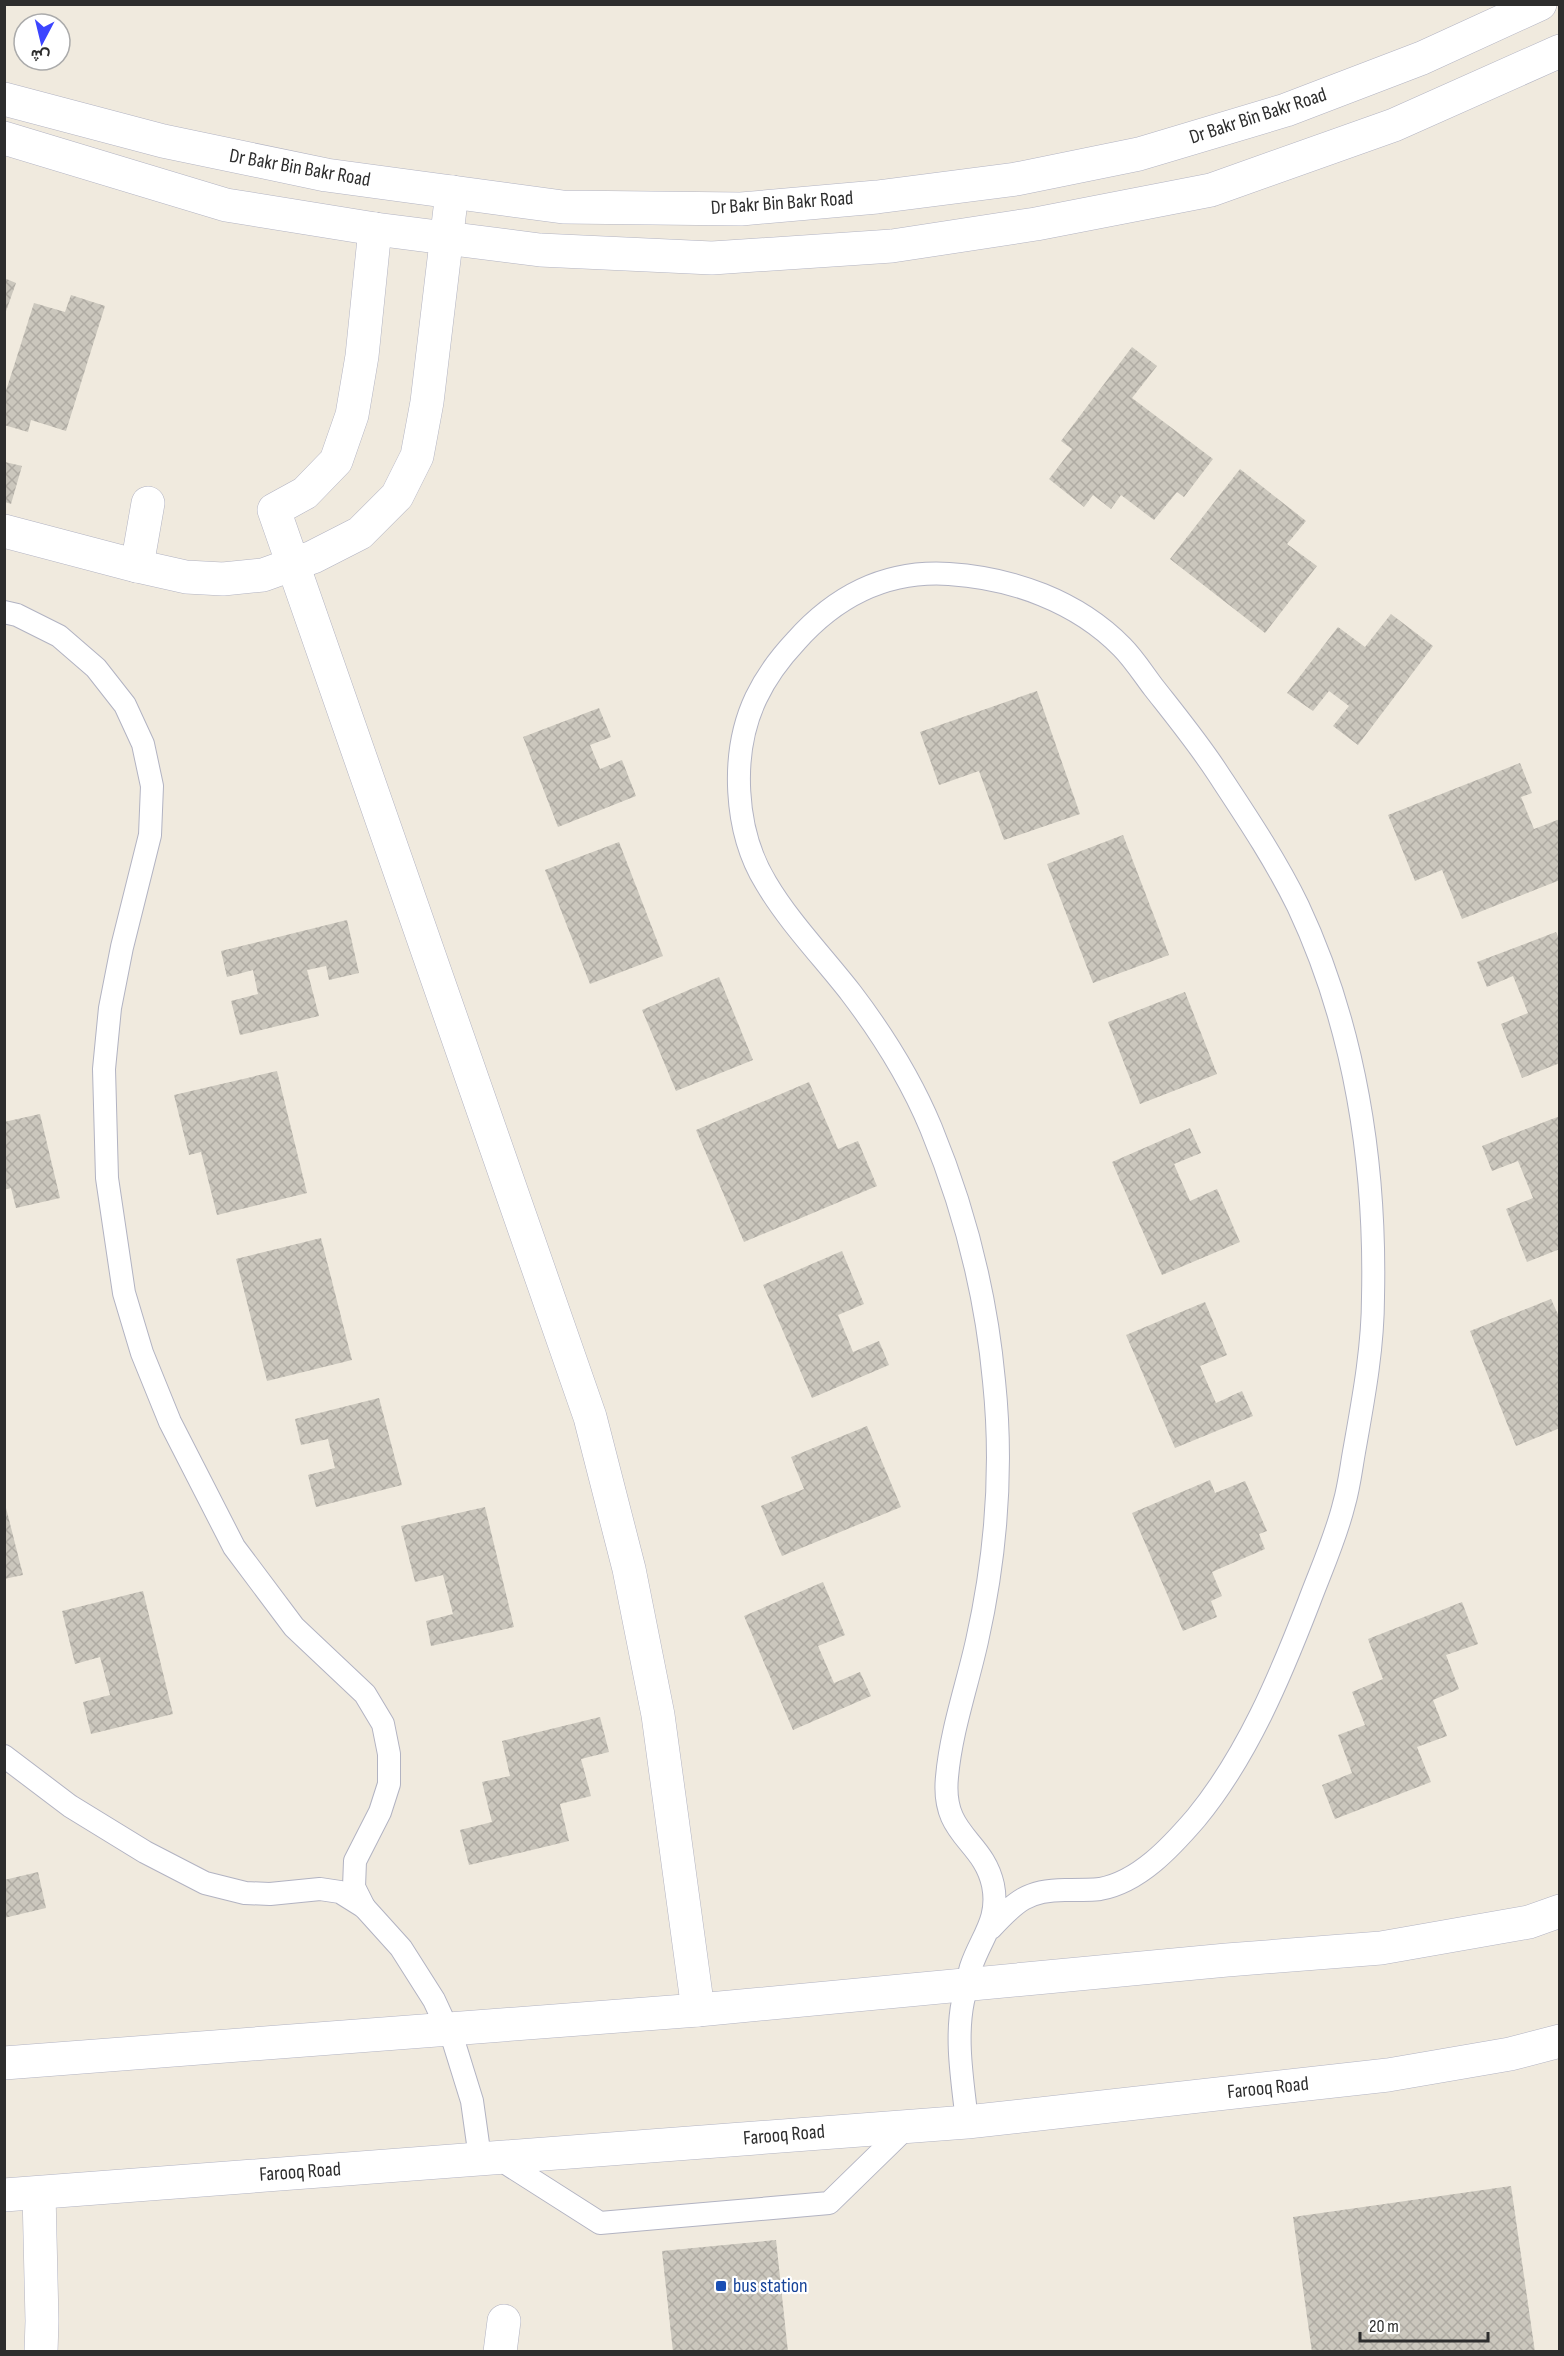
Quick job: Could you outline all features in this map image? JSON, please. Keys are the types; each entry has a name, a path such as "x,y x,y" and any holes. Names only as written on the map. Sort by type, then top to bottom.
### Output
{"street":[{"name":"Dr Bakr Bin Bakr Road","path":"4,99 163,141 314,173 563,207 741,209 877,197 1016,179 1139,154 1286,110 1422,58 1540,4"},
{"path":"4,138 226,205 375,230 540,250 711,258 892,246 1036,224 1211,190 1394,125 1560,51"},
{"path":"4,531 186,577 223,579 263,575 313,557 360,533 397,496 417,456 427,402 452,192"},
{"path":"375,230 362,356 352,415 336,461 306,493 274,510 590,1417 628,1569 658,1715 698,2010"},
{"path":"137,566 148,503"},
{"path":"4,2063 698,2010 1227,1960 1381,1948 1529,1922 1560,1911"},
{"name":"Farooq Road","path":"4,2195 967,2122 1388,2075 1510,2054 1560,2041"},
{"path":"39,2193 41,2352"}],"lane":[{"path":"967,2122 960,2061 960,2013 972,1963 991,1928 1011,1906 1029,1894 1053,1890 1097,1890 1127,1880 1163,1854 1202,1811 1243,1748 1285,1664 1344,1506 1365,1392 1374,1302 1371,1191 1358,1096 1336,1002 1300,910 1270,853 1201,748 1122,647 1085,617 1040,593 984,577 934,573 886,578 844,600 806,629 779,660 753,704 742,747 739,793 747,843 765,882 855,999 899,1063 930,1127 956,1200 981,1286 998,1417 999,1480 980,1629 947,1766 945,1798 954,1824 982,1859 992,1877 995,1897 991,1928"},
{"path":"4,612 17,615 59,636 96,668 125,705 143,744 152,786 150,835 122,947 110,1008 104,1069 107,1178 113,1234 124,1293 142,1353 170,1422 234,1547 294,1627 365,1694 383,1724 389,1754 389,1784 380,1812 356,1861 354,1887 364,1907 401,1948 435,2000 448,2029 489,2158 600,2223 829,2203 909,2125"},
{"path":"4,1756 70,1806 145,1852 205,1883 244,1893 270,1894 320,1889 340,1892 364,1907"}],"building":[{"path":"4,278 16,283 5,314 4,314"},
{"path":"71,295 105,306 66,431 31,420 28,432 4,425 4,397 34,303 65,312"},
{"path":"1132,347 1157,366 1132,398 1213,459 1184,497 1177,492 1154,520 1121,495 1111,509 1093,495 1084,507 1049,479 1072,449 1061,441"},
{"path":"5,462 22,466 11,504 5,502"},
{"path":"1240,469 1306,521 1287,544 1317,566 1265,633 1170,559"},
{"path":"1391,614 1433,646 1358,745 1333,726 1349,706 1329,691 1313,711 1287,693 1338,627 1365,647"},
{"path":"1037,691 1080,814 1004,840 979,771 939,785 920,732"},
{"path":"599,708 611,737 590,745 600,769 622,760 636,796 558,827 523,737"},
{"path":"1520,763 1532,793 1521,797 1534,829 1560,819 1560,880 1462,919 1442,870 1415,881 1388,815"},
{"path":"1123,835 1169,955 1093,983 1047,864"},
{"path":"619,842 663,956 590,984 545,870"},
{"path":"347,920 359,973 329,980 326,966 307,970 319,1016 240,1035 231,1001 258,994 253,970 227,977 221,951"},
{"path":"1556,932 1560,941 1560,1063 1522,1078 1501,1024 1528,1013 1513,976 1487,987 1477,962"},
{"path":"719,977 753,1060 676,1091 642,1010"},
{"path":"1185,992 1217,1074 1140,1104 1108,1022"},
{"path":"277,1071 307,1193 217,1215 201,1152 189,1155 174,1095"},
{"path":"809,1082 838,1149 858,1141 877,1186 744,1242 696,1130"},
{"path":"40,1114 60,1198 16,1208 11,1188 4,1190 4,1122"},
{"path":"1560,1116 1560,1249 1527,1262 1506,1209 1533,1198 1518,1161 1492,1171 1482,1146"},
{"path":"1190,1128 1201,1153 1174,1164 1190,1201 1217,1189 1240,1242 1162,1275 1112,1162"},
{"path":"321,1238 352,1360 267,1381 236,1259"},
{"path":"842,1251 864,1304 838,1315 853,1352 879,1341 889,1365 812,1398 763,1285"},
{"path":"1551,1299 1560,1319 1560,1428 1516,1446 1470,1331"},
{"path":"1205,1302 1227,1355 1200,1366 1216,1403 1242,1391 1253,1416 1175,1448 1126,1335"},
{"path":"379,1398 402,1485 316,1507 308,1475 335,1468 328,1439 301,1445 295,1419"},
{"path":"867,1426 901,1507 782,1556 761,1506 804,1489 791,1457"},
{"path":"1210,1480 1215,1493 1245,1481 1267,1531 1259,1534 1265,1549 1212,1572 1222,1596 1211,1601 1217,1617 1183,1631 1132,1513"},
{"path":"4,1500 23,1575 4,1579"},
{"path":"485,1507 514,1627 431,1646 426,1621 453,1614 443,1575 415,1582 401,1526"},
{"path":"823,1582 845,1635 818,1646 834,1683 860,1672 871,1696 793,1730 744,1616"},
{"path":"143,1591 173,1714 91,1734 83,1702 110,1695 100,1657 75,1664 62,1611"},
{"path":"1462,1602 1478,1644 1446,1655 1459,1689 1433,1700 1447,1736 1417,1747 1431,1782 1335,1819 1322,1785 1352,1773 1338,1735 1365,1725 1352,1692 1383,1679 1368,1639"},
{"path":"600,1717 609,1752 581,1759 591,1796 560,1804 569,1841 469,1865 460,1830 492,1822 482,1782 510,1776 502,1741"},
{"path":"38,1872 46,1908 4,1918 4,1880"},
{"path":"1511,2186 1535,2352 1312,2352 1293,2217"},
{"path":"776,2240 788,2352 673,2352 662,2251"}],"place":[{"name":"bus station","path":"721,2286"}]}
